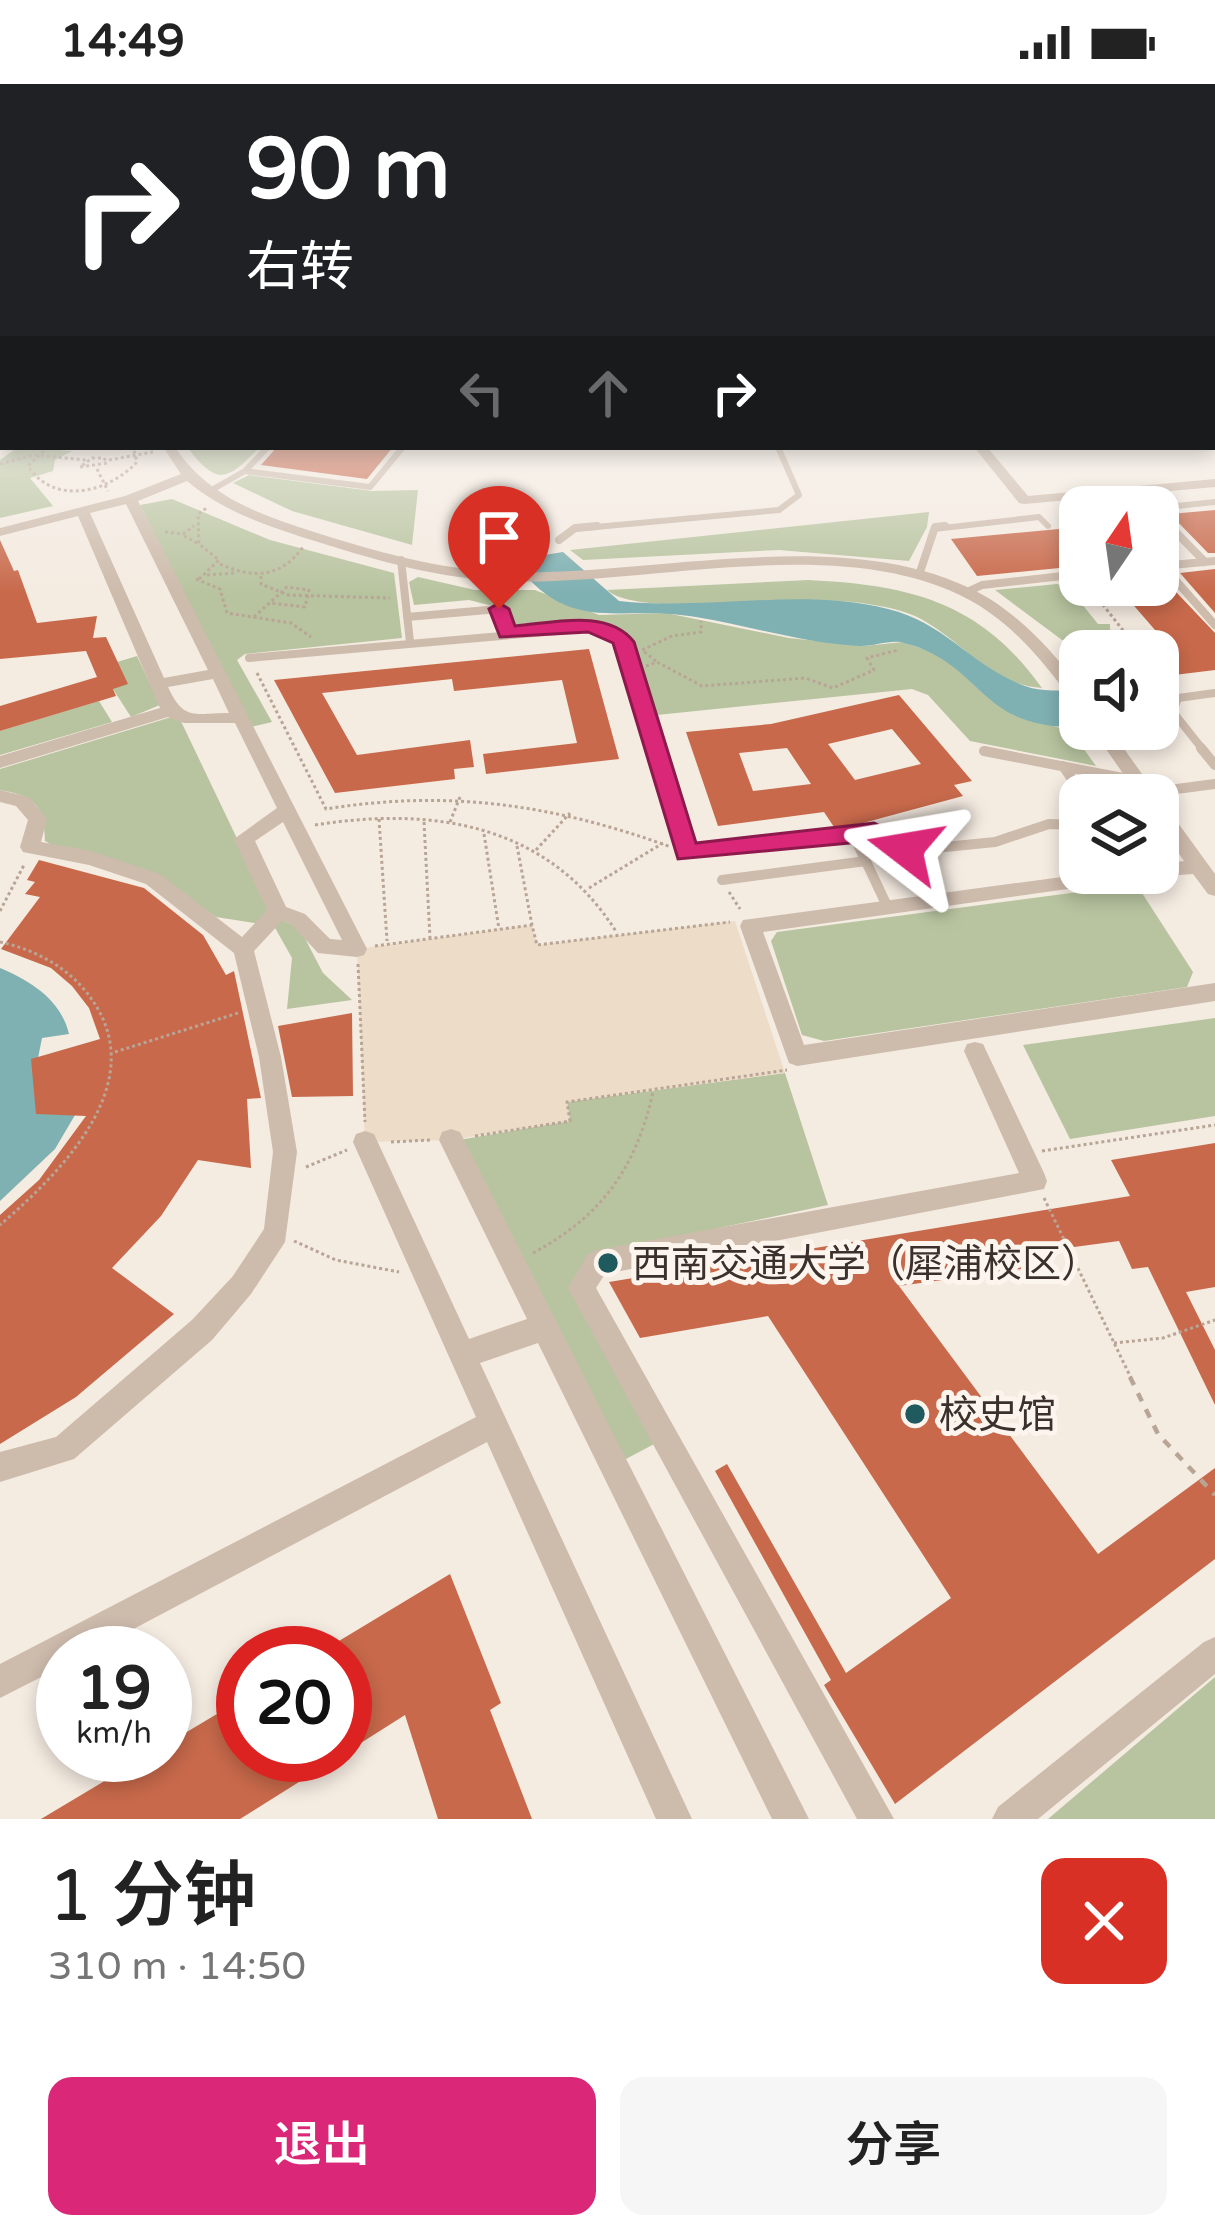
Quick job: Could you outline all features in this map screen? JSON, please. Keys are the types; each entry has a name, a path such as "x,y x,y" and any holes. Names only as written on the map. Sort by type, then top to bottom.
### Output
{"street":[{"path":"171,450 187,476 214,496 310,535 401,560 508,577 802,563 919,575 967,592 1041,649 1059,672"},
{"path":"982,450 1024,500 1215,483"},
{"path":"0,532 122,501 187,476"},
{"path":"122,501 145,529 357,949"},
{"path":"83,512 170,711 184,718 241,718"},
{"path":"158,684 218,673"},
{"path":"0,762 170,711"},
{"path":"0,796 22,801 38,819 30,847 91,858 153,879 242,950 285,1152 276,1232 242,1285 153,1376 64,1449 0,1467"},
{"path":"292,820 244,839 278,912 298,919 325,947 357,949"},
{"path":"1179,840 1215,889"},
{"path":"1179,868 1198,866"},
{"path":"1059,884 750,926 797,1056 1215,992"},
{"path":"242,950 278,912"},
{"path":"876,1819 581,1288 597,1263 1035,1180 975,1051"},
{"path":"451,1140 791,1819"},
{"path":"365,1142 674,1819"},
{"path":"462,1355 545,1327"},
{"path":"0,1682 493,1423"},
{"path":"1010,1819 1215,1653"}],"lane":[{"path":"214,496 265,450"},
{"path":"244,471 370,488 401,450"},
{"path":"560,540 574,528 779,510 799,495 779,450"},
{"path":"1179,507 1215,502"},
{"path":"919,575 935,527 1039,517 1048,526"},
{"path":"1179,531 1210,561"},
{"path":"401,560 410,642"},
{"path":"1179,564 1210,561"},
{"path":"967,592 982,585 1059,576"},
{"path":"1179,586 1215,625"},
{"path":"407,617 499,609 507,633"},
{"path":"249,658 603,627 623,642 687,853 874,832 905,849 995,842 1059,824"},
{"path":"1215,693 1178,698 1173,712 1215,765"},
{"path":"984,751 1086,774"},
{"path":"1063,766 1069,774"},
{"path":"1179,790 1215,784"},
{"path":"853,834 888,908"},
{"path":"905,849 927,902"},
{"path":"722,880 866,861"}],"path":[{"path":"0,464 43,450"},
{"path":"34,455 28,466 43,487 70,491 105,485 135,466 135,450"},
{"path":"34,455 107,460 159,450"},
{"path":"86,460 82,468 97,469 107,460"},
{"path":"97,469 122,501"},
{"path":"199,544 198,514 214,496"},
{"path":"183,534 197,525"},
{"path":"145,529 183,534 236,572"},
{"path":"172,583 236,572 262,576 287,568 310,535"},
{"path":"206,575 218,563"},
{"path":"262,576 261,584 280,594"},
{"path":"196,579 220,590 226,614 273,619 306,631 318,652"},
{"path":"253,619 270,602 287,587 309,590 304,607 270,602"},
{"path":"308,596 360,590 405,599"},
{"path":"1041,649 1130,638 1104,606"},
{"path":"701,621 700,632 672,636 642,650 702,686 805,678 832,688 874,670 867,658 898,650"},
{"path":"249,658 326,809 461,794 572,812 687,853"},
{"path":"633,671 657,662"},
{"path":"450,824 461,794"},
{"path":"535,851 572,812"},
{"path":"379,817 387,944"},
{"path":"292,820 379,817 484,832 535,851 587,888 618,934"},
{"path":"424,820 430,938"},
{"path":"484,832 499,929"},
{"path":"517,844 537,945 735,921 750,926"},
{"path":"587,888 663,844"},
{"path":"0,911 30,847"},
{"path":"722,880 750,926"},
{"path":"365,1142 357,949 532,925"},
{"path":"0,942 24,945 92,995 110,1027 113,1052 111,1083 72,1155 0,1225"},
{"path":"113,1052 257,1006"},
{"path":"282,1176 365,1142 451,1140 570,1120 567,1102 785,1073 797,1056"},
{"path":"513,1263 578,1232 640,1154 653,1090"},
{"path":"1023,1154 1215,1125"},
{"path":"1035,1180 1158,1434 1215,1495"},
{"path":"276,1232 336,1260 426,1274"},
{"path":"1114,1343 1162,1338 1215,1320"}],"green space":[{"path":"14,450 72,451 55,460 53,471 30,478 53,506 0,518 0,460"},
{"path":"190,450 257,450 231,472 215,474"},
{"path":"249,475 372,491 418,490 412,545 292,511 233,483"},
{"path":"172,499 270,540 394,573 402,638 245,654 237,660 272,722 251,727 140,505"},
{"path":"929,512 927,527 909,561 779,550 583,560 570,550"},
{"path":"418,577 475,590 535,590 599,615 666,613 789,638 864,646 903,642 948,658 1013,715 1059,728 1059,750 1085,750 1096,766 970,741 928,695 912,689 657,715 634,657 612,630 578,623 515,627 508,610 469,600 414,605 409,582"},
{"path":"808,580 878,587 940,603 993,635 1042,688 1006,678 931,625 892,609 827,601 651,603 624,599 607,590"},
{"path":"1059,585 1059,606 1084,606 1098,624 1110,624 1110,630 1059,630 1059,638 995,590"},
{"path":"137,656 160,705 131,717 113,689 117,662"},
{"path":"99,701 112,722 0,755 0,731"},
{"path":"178,715 275,918 299,927 323,973 352,1000 287,1009 292,958 274,926 216,917 144,869 55,847 45,841 36,805 0,790 0,769"},
{"path":"1064,894 1143,894 1193,972 1187,987 824,1041 802,1035 771,941 777,932"},
{"path":"1215,1018 1215,1116 1070,1139 1023,1045"},
{"path":"785,1073 828,1205 600,1253 573,1296 658,1442 624,1460 459,1140 570,1121 567,1102"},
{"path":"1215,1677 1215,1819 1048,1819"}],"shaded area":[{"path":"735,921 785,1073 567,1102 570,1121 451,1140 365,1142 357,949 532,925 538,945"}],"water":[{"path":"563,552 619,601 788,599 888,609 926,624 1006,678 1059,690 1059,726 1035,723 1003,709 941,658 904,643 838,644 696,617 575,609 534,584 513,560"},
{"path":"0,968 43,993 65,1022 69,1034 42,1038 38,1058 75,1115 55,1149 0,1201"}],"building":[{"path":"274,450 391,450 367,479 261,465"},
{"path":"1215,510 1215,553 1208,553 1179,523 1179,513"},
{"path":"1059,529 1059,568 977,576 951,539"},
{"path":"0,540 14,571 18,570 37,623 97,616 93,638 106,637 128,684 113,689 116,696 0,731 0,706 97,677 86,651 0,659"},
{"path":"1215,569 1215,613 1180,573"},
{"path":"1179,595 1215,633 1215,670 1179,674 1179,630 1155,630 1134,606 1179,606"},
{"path":"589,649 619,759 486,774 483,754 577,743 562,680 454,691 452,679 322,693 357,755 470,740 474,767 454,769 455,779 335,793 274,680"},
{"path":"899,695 972,781 954,785 963,796 863,823 834,827 824,812 718,826 686,732 771,724","holes":["892,729 921,764 855,780 828,744","787,748 811,784 753,791 739,753"]},
{"path":"39,860 144,888 203,935 226,975 234,971 261,1098 247,1099 251,1168 198,1160 161,1216 112,1268 174,1314 76,1397 0,1444 0,1215 39,1180 86,1116 36,1114 31,1059 100,1039 89,1008 72,986 51,968 1,949 40,897 25,894 35,882 27,880"},
{"path":"352,1013 353,1096 292,1097 278,1026"},
{"path":"1215,1143 1215,1287 1186,1292 1215,1350 1215,1405 1148,1267 1132,1269 1119,1241 1022,1254 1028,1268 899,1286 1098,1554 1215,1468 1215,1559 895,1804 824,1685 831,1680 715,1471 727,1464 846,1673 951,1598 768,1316 640,1338 609,1282 1130,1196 1111,1160"},
{"path":"450,1574 501,1703 490,1710 532,1819 438,1819 405,1715 372,1736 372,1626 364,1626"},
{"path":"216,1715 216,1782 299,1782 240,1819 41,1819 103,1782 192,1782 192,1729"}],"place":[{"name":"西南交通大学（犀浦校区）","path":"608,1263"},
{"name":"校史馆","path":"915,1414"}],"route":[{"path":"499,609 507,633 603,627 623,642 687,853 874,832 905,849"}]}
